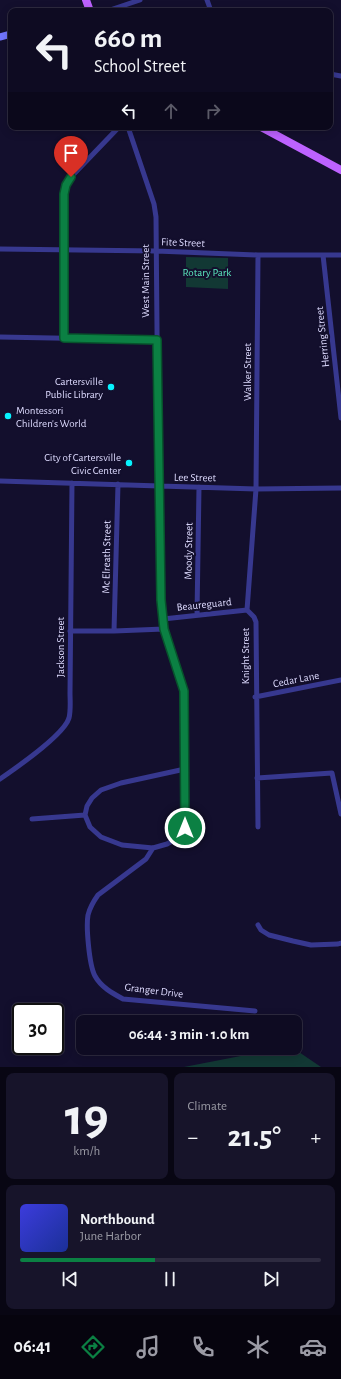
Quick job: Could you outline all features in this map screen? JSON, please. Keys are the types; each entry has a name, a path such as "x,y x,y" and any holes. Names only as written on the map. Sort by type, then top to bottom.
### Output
{"main road":[{"path":"267,130 341,170"}],"street":[{"path":"115,8 140,0"},
{"path":"64,338 63,250 64,194 66,185 74,174 116,130"},
{"name":"West Main Street","path":"129,130 154,204 156,216 158,486 161,600 164,629 184,691 185,828 179,837 166,844 153,848"},
{"name":"Fite Street","path":"0,249 156,251 258,255 341,255"},
{"name":"Walker Street","path":"256,489 258,255"},
{"name":"Herring Street","path":"323,255 341,418"},
{"path":"0,337 157,340"},
{"name":"Lee Street","path":"0,480 256,489 341,488"},
{"name":"Jackson Street","path":"0,779 55,736 64,727 69,718 72,483"},
{"name":"Mc Elreath Street","path":"114,632 118,484"},
{"name":"Moody Street","path":"197,615 199,487"},
{"path":"247,610 256,489"},
{"name":"Beaureguard","path":"163,619 247,610"},
{"name":"Knight Street","path":"247,610 254,617 256,622 258,827"},
{"path":"70,631 114,632 164,629"},
{"name":"Cedar Lane","path":"256,697 341,680"},
{"path":"153,848 122,845 100,838 90,827 85,815 87,806 92,798 101,790 121,783 185,768"},
{"path":"257,778 332,773 341,814"},
{"path":"32,819 85,815"},
{"name":"Granger Drive","path":"153,848 146,859 92,902 88,917 89,952 94,975 102,986 123,999 255,1011"},
{"path":"258,925 261,930 269,935 293,942 311,945 341,943"}],"green space":[{"name":"Rotary Park","path":"186,257 228,258 228,289 186,287"},
{"path":"302,1054 321,1067 184,1067 246,1055"}],"place":[{"name":"Cartersville Public Library","path":"111,387"},
{"name":"Montessori Children's World","path":"8,416"},
{"name":"City of Cartersville Civic Center","path":"129,463"}],"route":[{"path":"71,177 66,185 64,194 64,338 157,340 161,600 164,629 184,691 185,828"}]}
